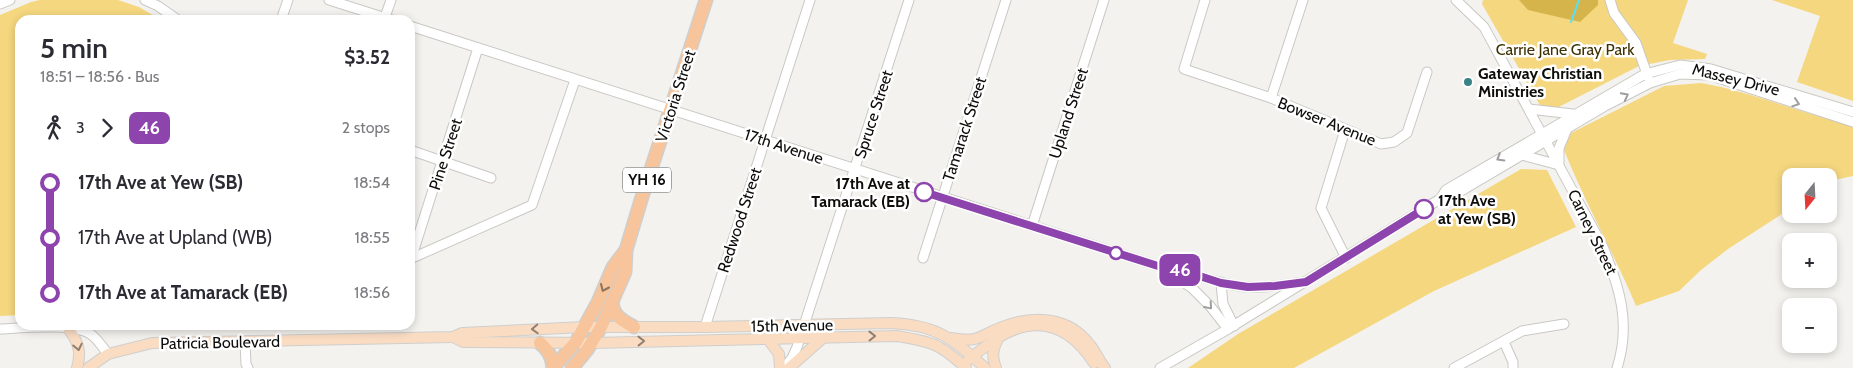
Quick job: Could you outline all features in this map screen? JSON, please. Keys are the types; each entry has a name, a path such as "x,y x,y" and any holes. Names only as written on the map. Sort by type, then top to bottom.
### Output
{"highway":[{"name":"Victoria Street","path":"572,368 592,343 601,328 626,272 626,250 706,0"},
{"name":"Victoria Street","path":"553,368 576,342 598,302 612,267 626,250"},
{"path":"612,302 613,310 617,316 634,327"},
{"path":"540,342 553,359 553,368"}],"main road":[{"path":"951,338 976,339 1001,327 1024,320 1046,319 1064,324 1080,334 1090,345 1104,368"},
{"name":"15th Avenue","path":"584,327 705,327 899,323 929,329 951,338 985,368"},
{"path":"964,366 973,356 999,337 1024,326 1045,326 1062,331 1075,339 1084,348 1097,368"},
{"name":"Patricia Boulevard","path":"108,354 152,343 453,337 462,333 584,327"},
{"path":"69,330 79,345 80,351 76,368"},
{"name":"15th Avenue","path":"576,342 897,336 928,341 947,350 964,366"},
{"name":"Patricia Boulevard","path":"453,337 463,342 576,342"},
{"path":"789,368 824,337"},
{"path":"996,368 992,356 999,337"},
{"path":"767,338 779,354 780,368"},
{"path":"88,368 108,354"}],"street":[{"path":"0,4 10,0"},
{"path":"145,0 171,15"},
{"path":"283,15 288,0"},
{"path":"329,0 375,15"},
{"path":"388,15 391,0"},
{"name":"Redwood Street","path":"705,327 810,0"},
{"name":"Spruce Street","path":"784,368 792,358 800,337 909,0"},
{"name":"Tamarack Street","path":"923,258 1006,0"},
{"name":"Upland Street","path":"1032,226 1104,0"},
{"name":"Bowser Avenue","path":"1205,0 1184,68 1271,98 1381,144 1394,142 1407,132 1426,72"},
{"path":"1271,98 1303,0"},
{"name":"Carney Street","path":"1456,0 1484,27 1603,247 1617,281 1624,321 1621,356 1617,368"},
{"path":"1610,0 1614,13 1636,42 1651,83"},
{"name":"17th Avenue","path":"415,28 1158,266 1175,268 1221,283 1259,288 1306,282"},
{"name":"Pine Street","path":"415,244 478,48"},
{"name":"Massey Drive","path":"1544,137 1574,114 1647,74 1680,65 1711,69 1853,122"},
{"name":"Massey Drive","path":"1544,137 1567,128 1604,106 1651,83 1680,74 1708,75 1853,112"},
{"path":"415,257 532,205 575,80"},
{"path":"1529,109 1574,114"},
{"path":"1522,155 1532,156 1559,165 1559,148 1567,128"},
{"path":"1345,130 1321,208 1346,258"},
{"path":"1440,199 1449,198 1522,155 1544,137"},
{"path":"1160,368 1231,328 1346,258 1440,199 1446,190 1544,137"},
{"path":"415,152 491,178"},
{"name":"17th Avenue","path":"1158,266 1192,288 1231,328"},
{"path":"1221,283 1223,304 1231,328"},
{"path":"1454,368 1522,331 1564,324"},
{"path":"0,329 15,329"},
{"path":"82,330 92,335 108,354"},
{"path":"245,342 246,364 248,368"},
{"path":"1504,342 1513,362 1513,368"}],"green space":[{"path":"40,0 118,0 139,7 153,15 15,15 15,315 0,316 0,15"},
{"name":"Carrie Jane Gray Park","path":"1483,0 1688,0 1673,43 1707,54 1705,59 1670,60 1639,66 1545,114 1482,4"},
{"path":"1772,0 1853,0 1853,101 1797,82 1820,16"},
{"path":"1701,83 1853,125 1853,176 1838,179 1838,168 1782,168 1782,214 1728,249 1701,270 1679,291 1636,306 1564,150 1569,134 1664,86"},
{"path":"1521,169 1547,170 1576,227 1434,291 1294,368 1188,368 1238,334"}],"shaded area":[{"path":"1519,0 1598,0 1598,5 1580,22 1528,10"}],"waterway":[{"path":"1571,22 1579,0"}],"bus line":[{"name":"46","path":"924,192 1158,266 1175,268 1234,286 1259,288 1306,282 1424,209"}],"place":[{"name":"Gateway Christian Ministries","path":"1468,82"},
{"name":"17th Ave at Tamarack (EB)","path":"924,192"},
{"name":"17th Ave at Yew (SB)","path":"1424,209"}]}
